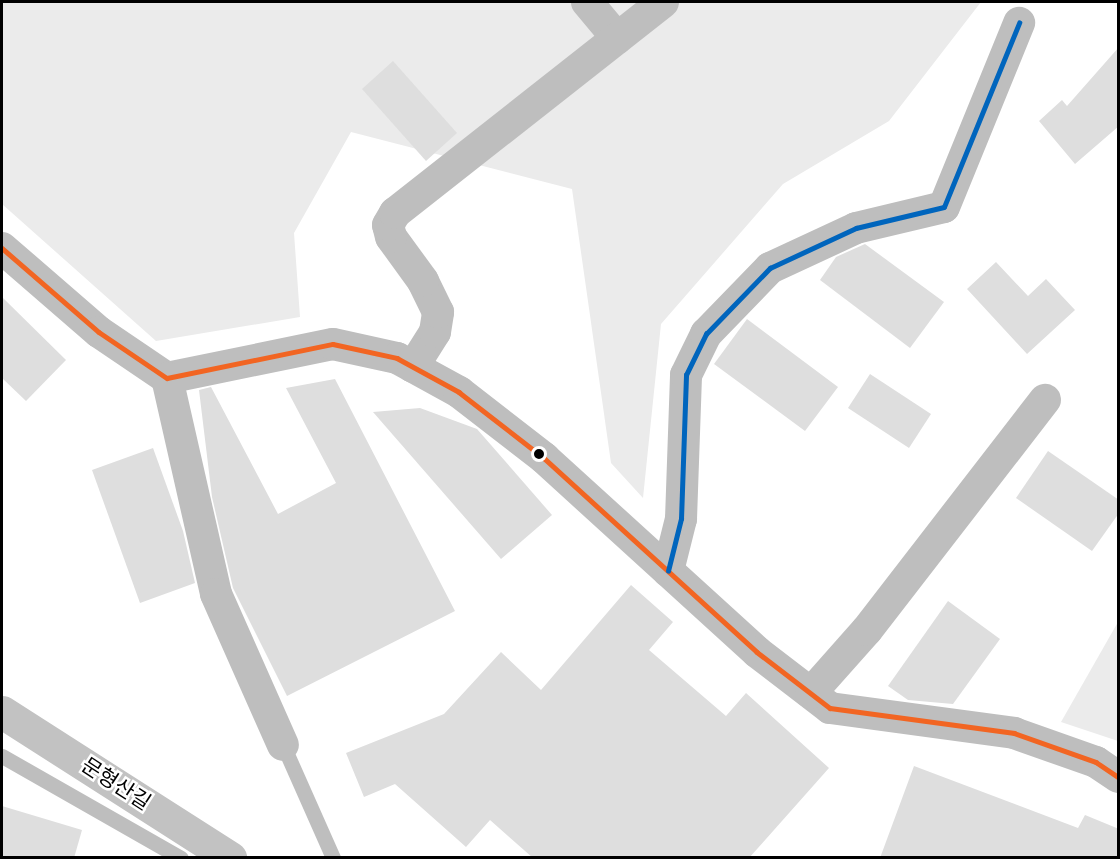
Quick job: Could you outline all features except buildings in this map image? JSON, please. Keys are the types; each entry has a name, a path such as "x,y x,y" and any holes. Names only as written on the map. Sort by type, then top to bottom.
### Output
{"street":[{"path":"587,2 617,38"},
{"path":"413,367 435,332 438,312 423,281 391,237 388,225 395,213 663,2"},
{"path":"668,571 681,519 686,375 706,334 770,268 856,228 944,207 1019,23"},
{"path":"2,248 99,332 167,378 216,594 283,746"},
{"path":"167,378 333,344 397,358 459,392 544,458 668,571 830,708 1014,734 1096,762 1119,777"},
{"path":"811,693 867,630 1045,400"},
{"name":"문형산길","path":"2,712 230,858"}],"lane":[{"path":"283,746 333,858"},
{"path":"2,756 181,858"}],"shaded area":[{"path":"2,2 981,2 889,121 783,184 661,324 643,498 611,463 572,189 351,132 294,233 300,317 156,341 2,204"},
{"path":"1118,622 1118,741 1061,722"}],"transit line":[{"path":"668,571 681,519 686,375 706,334 770,268 856,228 944,207 1019,23"},
{"path":"2,248 99,332 167,378 333,344 397,358 459,392 544,458 757,652 830,708 1014,733 1096,762 1118,777"}]}
